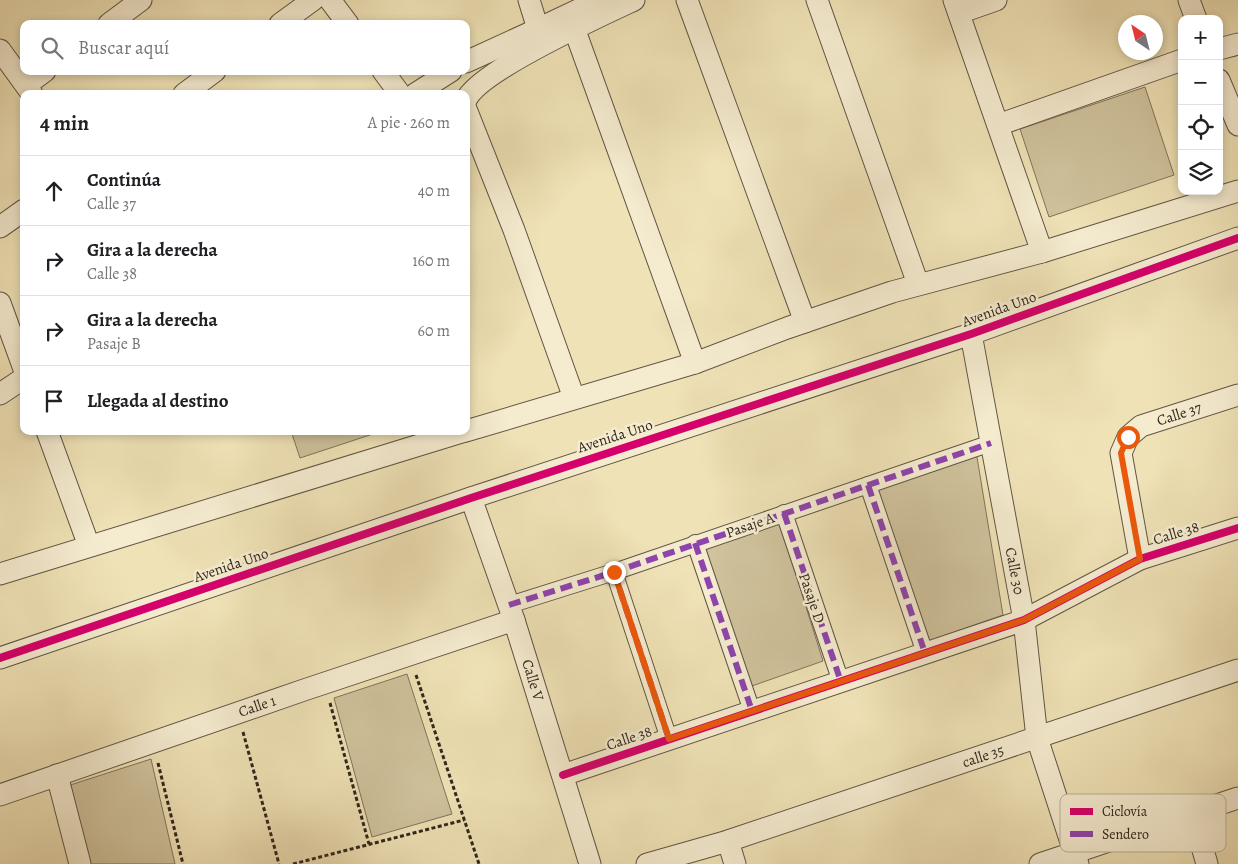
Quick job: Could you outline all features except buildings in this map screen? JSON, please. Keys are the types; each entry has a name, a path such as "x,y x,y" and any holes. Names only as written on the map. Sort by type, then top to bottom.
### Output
{"street":[{"path":"114,20 141,0"},
{"path":"286,20 313,0"},
{"path":"330,0 345,20"},
{"path":"529,0 538,29"},
{"path":"470,92 498,59 538,29 599,0"},
{"path":"470,62 498,59 574,28 634,0"},
{"path":"687,0 805,322"},
{"path":"817,0 918,284"},
{"path":"996,0 957,7 1042,252"},
{"path":"1190,0 1195,15"},
{"path":"574,28 695,363"},
{"path":"1223,48 1238,44"},
{"path":"0,50 29,89 41,75"},
{"path":"998,125 1178,61"},
{"path":"189,90 210,75"},
{"path":"386,75 397,90"},
{"path":"421,90 445,75"},
{"path":"1223,89 1238,125"},
{"path":"470,119 514,230 574,398"},
{"path":"470,430 695,363 787,328 918,284 1042,252 1238,191"},
{"path":"0,228 20,213"},
{"name":"Avenida Uno","path":"0,658 471,498 971,334 1238,238"},
{"path":"0,303 20,358"},
{"name":"Calle 30","path":"971,334 1024,620 1037,738 1060,807"},
{"path":"0,394 20,381"},
{"name":"Calle 37","path":"1140,559 1121,453 1128,437 1141,426 1238,395"},
{"path":"47,435 89,546"},
{"path":"0,574 453,435"},
{"name":"Pasaje A","path":"512,612 695,543 991,443"},
{"path":"868,485 925,654"},
{"name":"Calle V","path":"471,498 512,612 590,864"},
{"name":"Pasaje D","path":"784,513 841,682"},
{"name":"Calle 38","path":"562,776 1024,620 1140,559 1238,528"},
{"path":"695,543 752,711"},
{"path":"614,572 669,739"},
{"name":"Calle 1","path":"0,795 410,655 512,612"},
{"name":"calle 35","path":"728,841 1238,670"},
{"path":"57,776 80,864"},
{"path":"1226,802 1238,798"},
{"path":"647,864 728,841 735,864"},
{"path":"1040,864 1077,858 1092,852"}],"path":[{"path":"410,655 479,864"},
{"path":"325,683 369,844"},
{"path":"238,713 279,864"},
{"path":"153,742 183,864"},
{"path":"293,864 464,820"}],"shaded area":[{"path":"1145,87 1174,175 1049,217 1020,129"},
{"path":"292,435 370,435 300,458"},
{"path":"976,451 1003,615 925,642 876,488"},
{"path":"778,518 823,661 752,686 703,548"},
{"path":"407,674 452,814 372,837 334,698"},
{"path":"151,759 175,864 83,864 64,787"}],"marked path":[{"path":"509,605 614,572 991,443"},
{"path":"868,485 925,653"},
{"path":"784,513 841,682"},
{"path":"695,543 752,711"},
{"path":"614,572 669,739"}],"cycle path":[{"path":"0,658 471,498 971,334 1238,238"},
{"path":"563,775 1024,620 1140,559 1238,528"}],"route":[{"path":"614,572 669,739 1024,620 1140,559 1121,453 1128,437"}]}
